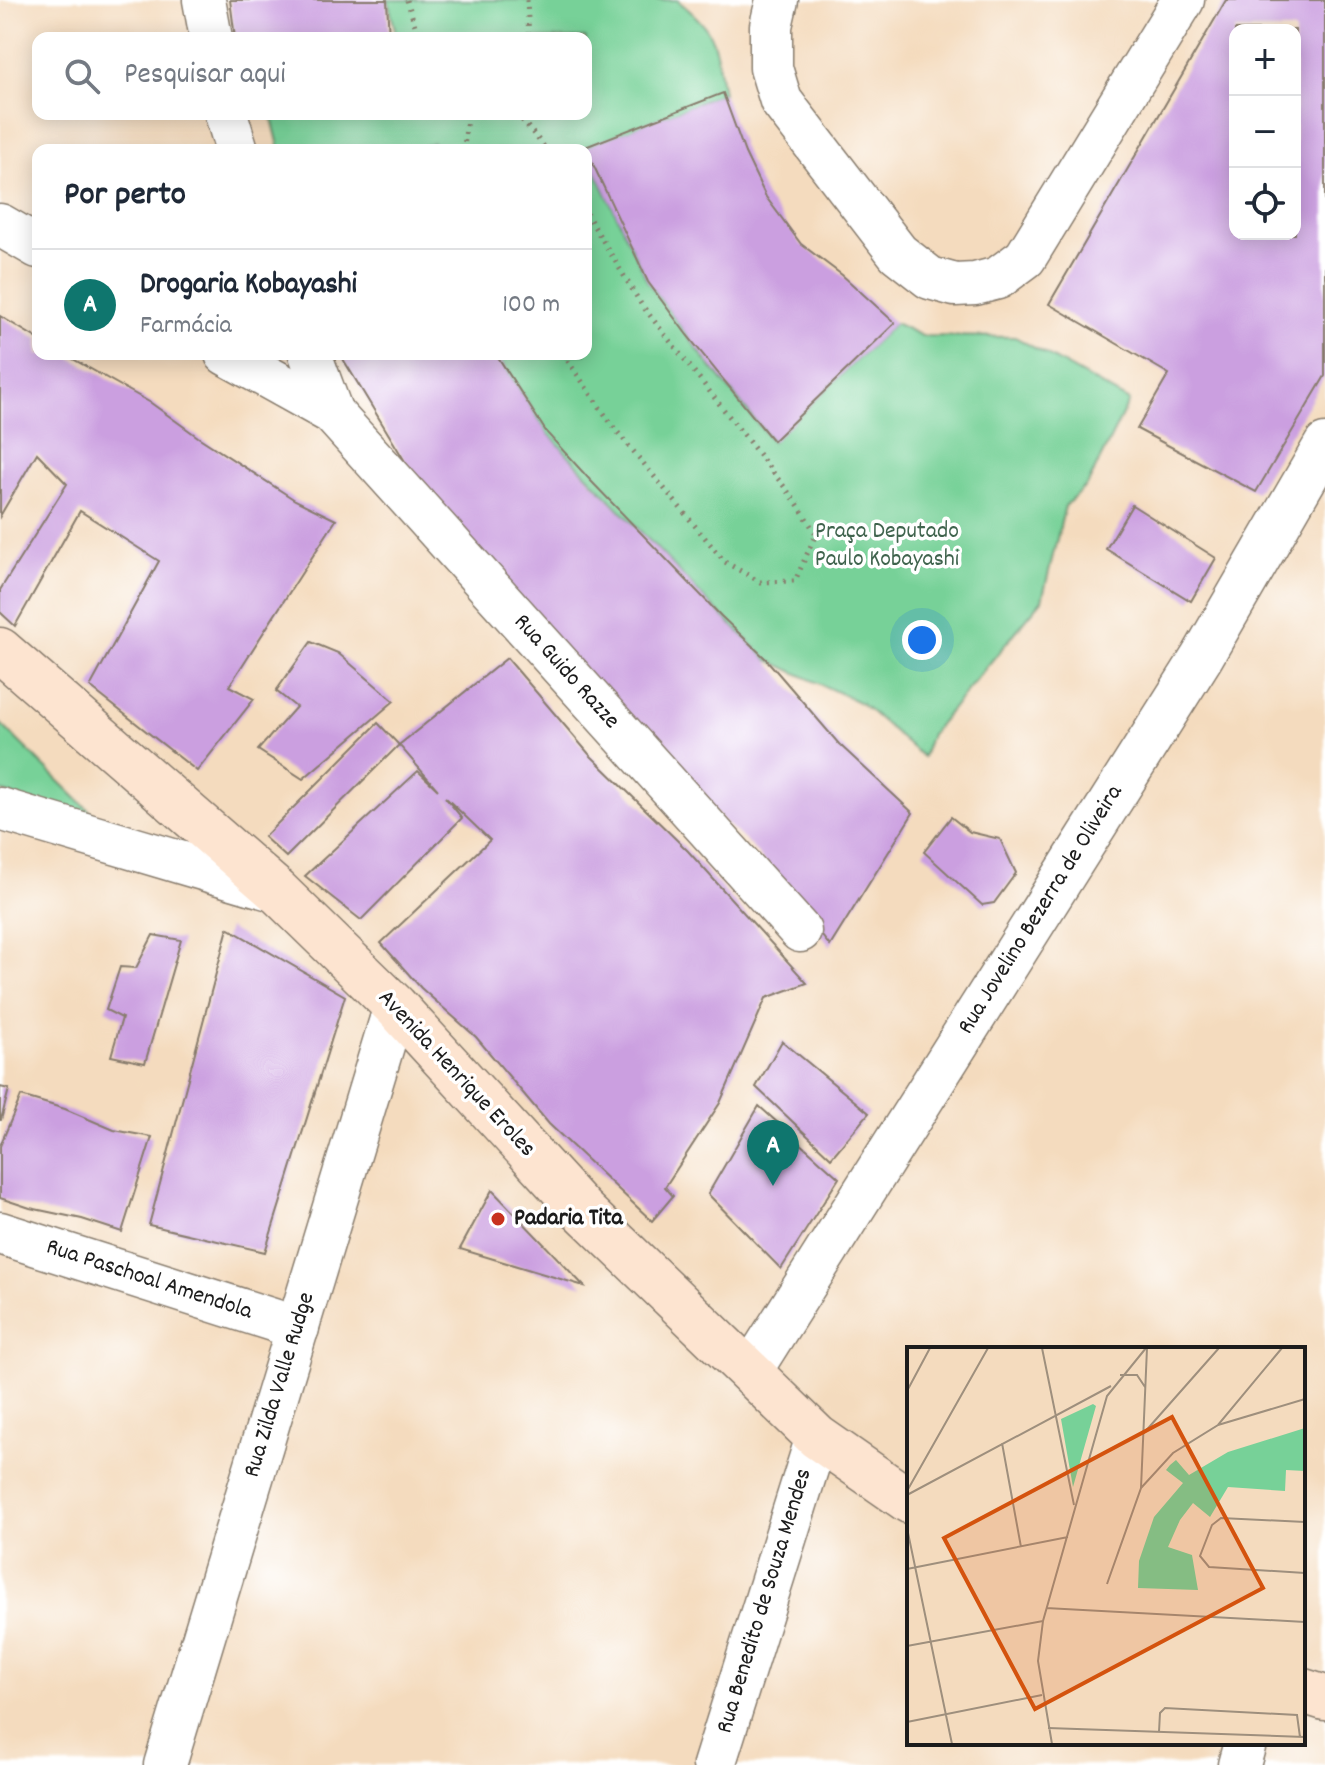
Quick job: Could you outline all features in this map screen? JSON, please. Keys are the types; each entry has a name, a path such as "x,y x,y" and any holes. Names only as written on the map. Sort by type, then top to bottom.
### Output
{"main road":[{"name":"Avenida Henrique Eroles","path":"0,650 277,891 395,1006 581,1209 817,1437 907,1500"},
{"path":"1305,1692 1325,1698"}],"street":[{"path":"204,0 210,32"},
{"path":"777,0 771,26 771,68 781,101 898,253 930,278 955,285 998,278 1025,258 1183,0"},
{"path":"228,120 235,144"},
{"path":"237,360 332,413"},
{"path":"312,360 332,413"},
{"name":"Rua Guido Razze","path":"332,413 800,931"},
{"name":"Rua Jovelino Bezerra de Oliveira","path":"750,1372 1202,657 1325,445"},
{"path":"0,809 277,891"},
{"name":"Rua Zilda Valle Rudge","path":"165,1765 395,1006"},
{"name":"Rua Paschoal Amendola","path":"0,1233 298,1328"},
{"name":"Rua Benedito de Souza Mendes","path":"714,1765 817,1437"},
{"path":"1239,1765 1244,1745"}],"path":[{"path":"407,0 417,32"},
{"path":"527,0 529,32"},
{"path":"464,144 466,120"},
{"path":"522,120 542,144"},
{"path":"567,360 615,429 725,562 760,582 795,581 816,534 797,503 641,304 592,223"}],"green space":[{"path":"388,0 677,0 708,31 718,62 723,93 592,145 433,142 278,144 272,120 592,120 592,32 396,32"},
{"name":"Praça Deputado Paulo Kobayashi","path":"592,163 648,282 704,358 772,441 895,323 922,336 1015,337 1129,401 1088,484 1065,506 1042,600 931,734 923,757 861,703 766,659 547,433 500,360 592,360"},
{"path":"0,723 104,825 0,791"}],"building":[{"path":"230,0 387,0 389,32 234,32"},
{"path":"1226,0 1325,0 1325,376 1256,492 1137,429 1169,374 1049,304"},
{"path":"723,93 745,153 766,197 801,244 842,275 895,323 773,441 648,282 592,162 592,144"},
{"path":"0,316 32,335 32,360 75,360 151,403 295,500 336,520 229,686 254,699 197,771 90,687 159,561 80,511 15,626 0,612 0,590 67,484 37,453 0,516"},
{"path":"344,360 500,360 547,433 766,659 839,744 913,813 830,946 752,847 661,762 446,520 406,463"},
{"path":"1132,505 1216,558 1191,601 1106,549"},
{"path":"311,642 338,653 394,701 303,779 258,750 296,707 276,691"},
{"path":"507,658 589,754 688,851 807,983 766,998 720,1103 665,1187 673,1196 652,1221 549,1124 476,1037 421,988 381,943 490,840 445,797 462,818 361,920 305,876 418,771 438,790 399,745"},
{"path":"378,723 399,745 286,857 264,837"},
{"path":"951,817 970,832 1000,839 1016,873 994,903 982,905 924,852"},
{"path":"228,928 345,996 265,1252 149,1225"},
{"path":"153,935 181,940 145,1063 111,1056 122,1018 106,1010 120,967 136,968"},
{"path":"782,1041 869,1113 831,1158 756,1087"},
{"path":"0,1087 9,1089 1,1120 0,1120"},
{"path":"21,1096 65,1109 114,1130 152,1137 122,1232 0,1198 0,1146"},
{"path":"759,1106 839,1178 781,1269 708,1194"},
{"name":"Padaria Tita","path":"492,1190 584,1286 460,1249"}],"place":[{"name":"Drogaria Kobayashi","path":"773,1186"},
{"name":"Padaria Tita","path":"498,1219"}]}
